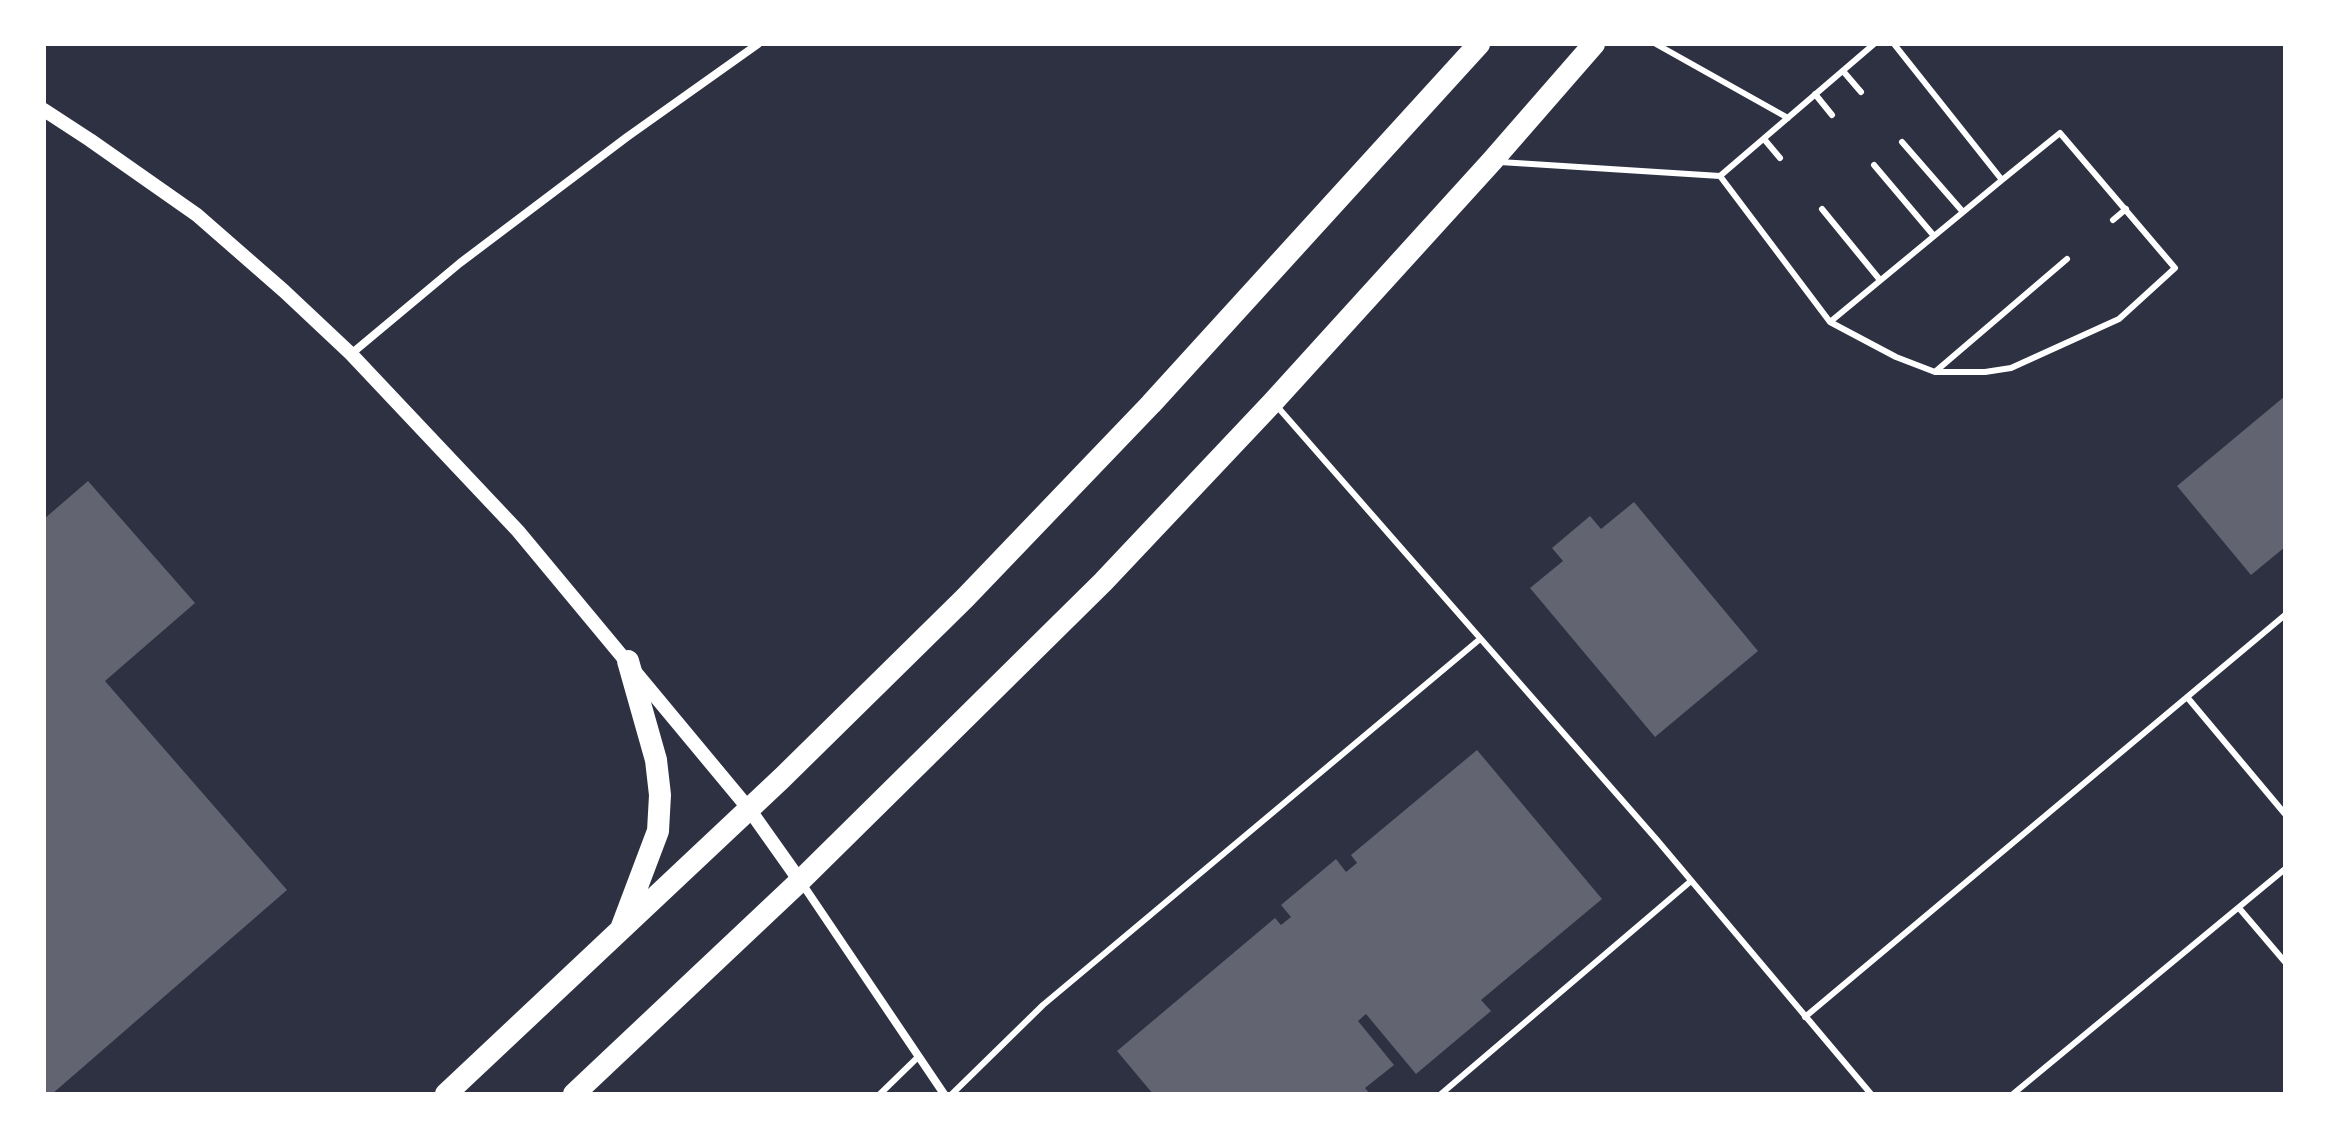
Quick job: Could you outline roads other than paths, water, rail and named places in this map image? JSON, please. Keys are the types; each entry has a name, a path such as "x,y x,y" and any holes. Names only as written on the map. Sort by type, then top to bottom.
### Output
{"highway":[{"path":"446,1094 619,934 932,631 1151,404 1479,44"},
{"path":"574,1094 800,881 1103,582 1273,402 1594,44"},
{"path":"619,934 658,831 660,795 656,760 628,661"}],"street":[{"path":"351,354 460,263 627,137 758,44"},
{"path":"44,110 197,215 284,291 351,354 518,531 749,809 944,1094"}],"lane":[{"path":"1656,44 1788,118"},
{"path":"1492,161 1720,176 1874,44"},
{"path":"1894,44 2002,180"},
{"path":"1843,71 1861,92"},
{"path":"1815,94 1832,115"},
{"path":"1720,176 1830,322 1896,357 1935,372 1985,372 2011,368 2119,319 2175,268 2060,133 1830,322"},
{"path":"1764,139 1780,158"},
{"path":"1902,142 1963,212"},
{"path":"1874,165 1934,236"},
{"path":"1822,209 1880,280"},
{"path":"2113,220 2126,209"},
{"path":"1935,372 2067,259"},
{"path":"1273,402 1691,881 1871,1094"},
{"path":"1805,1017 2285,615"},
{"path":"952,1094 1043,1005 1480,639"},
{"path":"2187,697 2285,814"},
{"path":"2013,1094 2285,869"},
{"path":"1441,1094 1691,881"},
{"path":"2239,908 2285,962"},
{"path":"880,1094 918,1057"}]}
